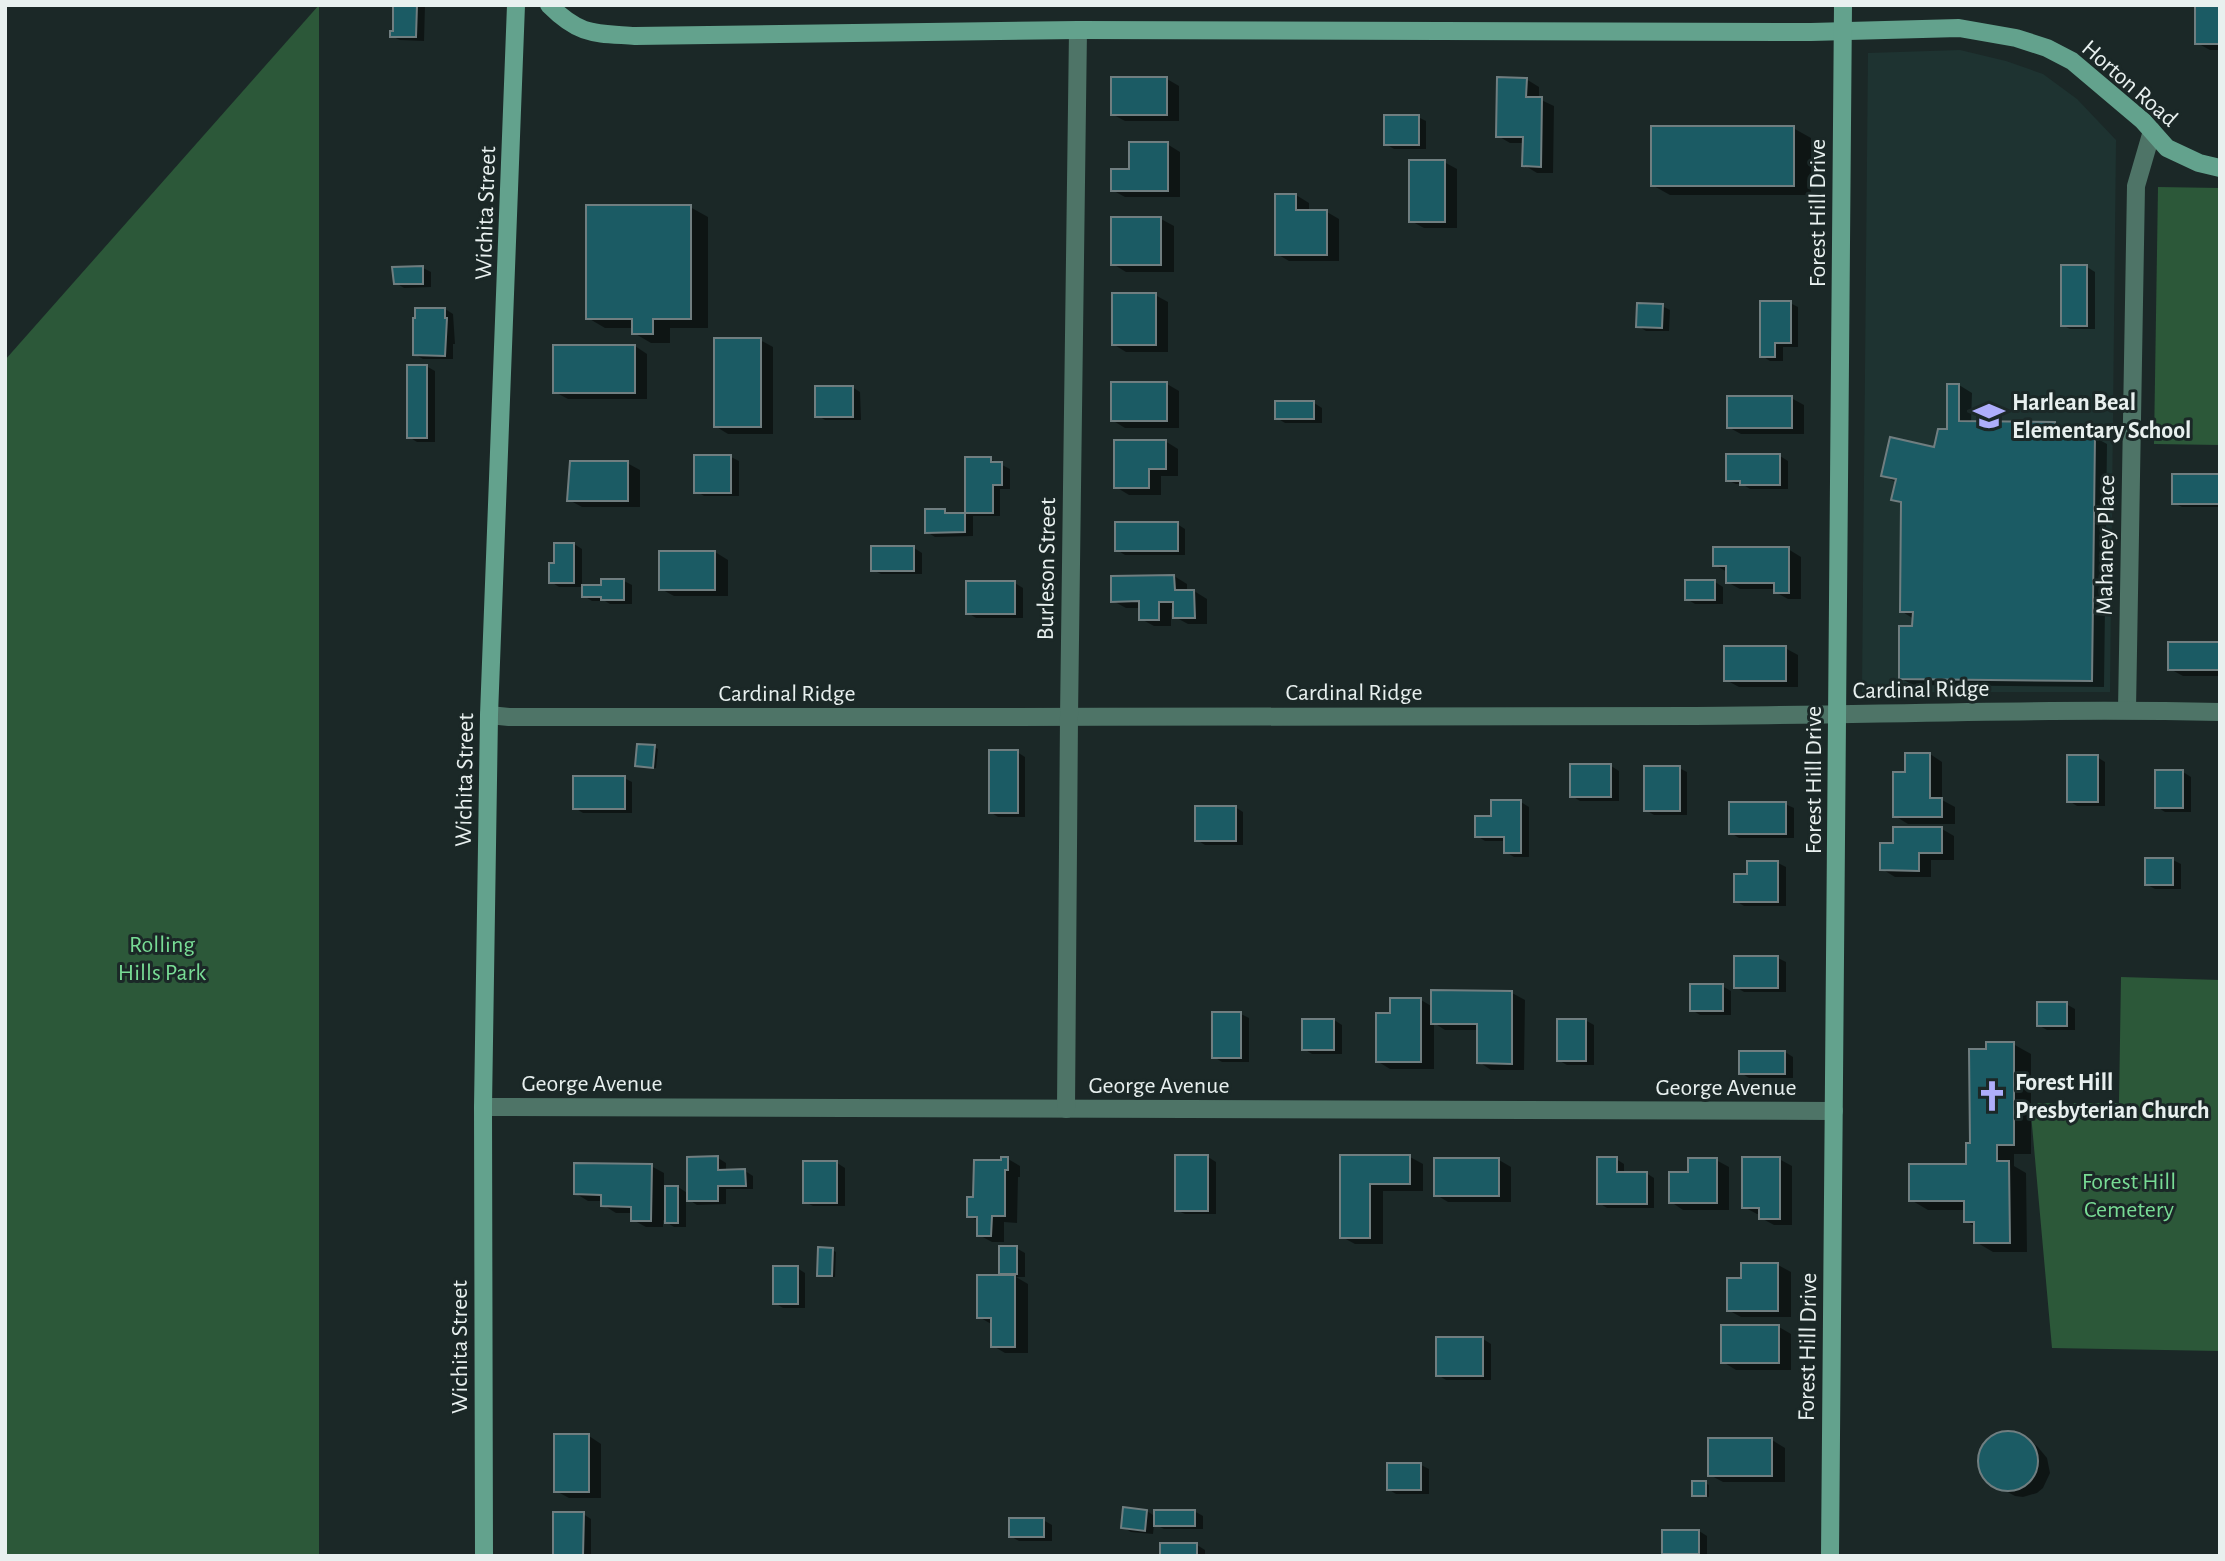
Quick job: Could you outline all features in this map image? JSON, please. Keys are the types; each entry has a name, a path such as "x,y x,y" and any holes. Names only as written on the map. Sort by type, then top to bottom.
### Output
{"street":[{"name":"Wichita Street","path":"484,1556 483,1107 489,715 516,5"},
{"name":"Horton Road","path":"549,5 578,29 600,34 635,36 1078,30 1842,31 1959,28 2015,37 2047,48 2072,61 2152,131 2167,148 2199,163 2220,168"},
{"name":"Forest Hill Drive","path":"1830,1556 1843,5"},
{"name":"Burleson Street","path":"1066,1109 1078,30"},
{"name":"Mahaney Place","path":"2127,710 2136,186 2152,131"},
{"name":"Cardinal Ridge","path":"489,715 1069,717 1838,715 2127,710 2220,712"},
{"name":"George Avenue","path":"483,1107 1834,1111"}],"shaded area":[{"name":"Harlean Beal Elementary School","path":"1960,50 2006,61 2043,74 2077,99 2116,140 2110,692 1862,692 1868,53"}],"green space":[{"name":"Rolling Hills Park","path":"319,5 319,1556 5,1556 5,360"},
{"path":"2158,187 2220,188 2220,445 2154,444"},
{"name":"Forest Hill Cemetery","path":"2121,977 2220,980 2220,1351 2052,1348 2030,1103 2119,1103"}],"building":[{"path":"390,5 417,5 416,37 390,37 390,31 393,31 393,6"},
{"path":"2195,5 2220,5 2220,44 2195,44"},
{"path":"1111,77 1167,77 1167,115 1111,115"},
{"path":"1497,77 1527,78 1526,97 1542,97 1541,167 1522,166 1523,137 1496,137"},
{"path":"1384,115 1419,115 1419,145 1384,145"},
{"path":"1651,126 1794,126 1794,186 1651,186"},
{"path":"1129,142 1168,142 1168,191 1111,191 1111,169 1129,169"},
{"path":"1409,160 1445,160 1445,222 1409,222"},
{"path":"1275,194 1296,194 1296,210 1327,210 1327,255 1275,255"},
{"path":"586,205 691,205 691,319 653,319 653,334 632,334 632,319 586,319"},
{"path":"1111,217 1161,217 1161,265 1111,265"},
{"path":"2061,265 2087,265 2087,326 2061,326"},
{"path":"423,266 423,284 394,284 392,267"},
{"path":"1112,293 1156,293 1156,345 1112,345"},
{"path":"1760,301 1791,301 1791,343 1775,343 1775,357 1760,357"},
{"path":"1637,303 1663,304 1662,328 1636,327"},
{"path":"415,308 445,308 445,356 413,355"},
{"path":"714,338 761,338 761,427 714,427"},
{"path":"553,345 635,345 635,393 553,393"},
{"path":"407,365 427,365 427,438 407,438"},
{"path":"1111,382 1167,382 1167,421 1111,421"},
{"path":"1947,384 1959,384 1959,421 2055,422 2055,435 2095,435 2092,681 1899,679 1899,626 1912,626 1913,612 1900,612 1901,502 1891,500 1896,479 1881,476 1890,437 1934,447 1938,429 1947,429"},
{"path":"815,386 853,386 853,417 815,417"},
{"path":"1727,396 1792,396 1792,428 1727,428"},
{"path":"1275,401 1314,401 1314,419 1275,419"},
{"path":"1114,440 1166,440 1166,469 1149,469 1149,488 1114,488"},
{"path":"1726,454 1780,454 1780,485 1740,485 1740,481 1726,481"},
{"path":"694,455 731,455 731,493 694,493"},
{"path":"965,457 991,457 991,462 1002,462 1002,485 993,485 993,513 965,513"},
{"path":"570,461 628,461 628,501 567,501"},
{"path":"2172,474 2220,474 2220,504 2172,504"},
{"path":"925,509 965,513 965,532 925,533"},
{"path":"1115,522 1178,522 1178,551 1115,551"},
{"path":"554,543 574,543 574,583 549,583 549,563 554,563"},
{"path":"871,546 914,546 914,571 871,571"},
{"path":"1713,547 1789,547 1789,593 1774,593 1774,583 1726,583 1726,566 1713,566"},
{"path":"659,551 715,551 715,590 659,590"},
{"path":"1174,575 1175,590 1194,590 1195,618 1173,618 1173,602 1159,602 1159,620 1139,620 1139,601 1111,602 1111,576"},
{"path":"601,579 624,579 624,600 582,597 582,585 601,585"},
{"path":"1685,580 1715,580 1715,600 1685,600"},
{"path":"966,581 1015,581 1015,614 966,614"},
{"path":"2168,642 2220,642 2220,670 2168,670"},
{"path":"1724,646 1786,646 1786,681 1724,681"},
{"path":"637,744 655,745 653,768 635,766"},
{"path":"989,750 1018,750 1018,813 989,813"},
{"path":"1905,753 1930,753 1930,798 1942,798 1942,817 1893,817 1893,772 1905,772"},
{"path":"2067,755 2098,755 2098,802 2067,802"},
{"path":"1570,764 1611,764 1611,797 1570,797"},
{"path":"1644,766 1680,766 1680,811 1644,811"},
{"path":"2155,770 2183,770 2183,808 2155,808"},
{"path":"573,776 625,776 625,809 573,809"},
{"path":"1491,800 1521,800 1521,853 1504,853 1504,837 1475,837 1475,816 1491,816"},
{"path":"1729,802 1786,802 1786,834 1729,834"},
{"path":"1195,806 1236,806 1236,841 1195,841"},
{"path":"1893,827 1942,827 1942,853 1919,853 1919,871 1880,870 1880,843 1893,843"},
{"path":"2145,858 2173,858 2173,885 2145,885"},
{"path":"1747,861 1778,861 1778,902 1734,902 1734,874 1747,874"},
{"path":"1734,956 1778,956 1778,988 1734,988"},
{"path":"1690,984 1723,984 1723,1011 1690,1011"},
{"path":"1431,990 1512,991 1512,1064 1477,1063 1477,1024 1431,1024"},
{"path":"1390,998 1421,998 1421,1062 1376,1062 1376,1013 1390,1013"},
{"path":"2037,1002 2067,1002 2067,1026 2037,1026"},
{"path":"1212,1012 1241,1012 1241,1058 1212,1058"},
{"path":"1302,1019 1334,1019 1334,1050 1302,1050"},
{"path":"1557,1019 1586,1019 1586,1061 1557,1061"},
{"name":"Forest Hill Presbyterian Church","path":"1986,1042 2014,1042 2014,1145 1997,1145 1997,1161 2009,1161 2010,1243 1974,1243 1974,1222 1964,1222 1964,1201 1909,1201 1909,1164 1966,1164 1966,1143 1970,1143 1969,1049 1986,1049"},
{"path":"1739,1051 1785,1051 1785,1074 1739,1074"},
{"path":"1175,1155 1208,1155 1208,1211 1175,1211"},
{"path":"1340,1155 1410,1155 1410,1184 1370,1184 1370,1238 1340,1238"},
{"path":"718,1156 718,1170 745,1169 746,1186 718,1186 718,1201 687,1201 687,1157"},
{"path":"1001,1157 1008,1157 1008,1170 1005,1170 1005,1216 992,1216 991,1236 977,1236 977,1217 967,1217 967,1197 973,1197 974,1160 1001,1160"},
{"path":"1597,1157 1617,1157 1617,1172 1647,1172 1647,1204 1597,1204"},
{"path":"1742,1157 1780,1157 1780,1219 1759,1219 1759,1208 1742,1208"},
{"path":"1434,1158 1499,1158 1499,1196 1434,1196"},
{"path":"1688,1158 1717,1158 1717,1203 1669,1203 1669,1172 1688,1172"},
{"path":"803,1161 837,1161 837,1203 803,1203"},
{"path":"574,1163 652,1164 651,1221 631,1221 631,1207 601,1206 601,1195 574,1194"},
{"path":"665,1186 678,1186 678,1223 665,1223"},
{"path":"999,1246 1017,1246 1017,1274 999,1274"},
{"path":"818,1247 833,1248 832,1276 817,1276"},
{"path":"1741,1263 1778,1263 1778,1311 1727,1311 1727,1278 1741,1278"},
{"path":"773,1266 798,1266 798,1304 773,1304"},
{"path":"977,1275 1015,1275 1015,1347 991,1347 991,1318 977,1318"},
{"path":"1721,1325 1779,1325 1779,1363 1721,1363"},
{"path":"1436,1337 1483,1337 1483,1376 1436,1376"},
{"path":"2008,1431 2029,1440 2038,1461 2029,1482 2008,1491 1987,1482 1978,1461 1987,1440"},
{"path":"554,1434 589,1434 589,1492 554,1492"},
{"path":"1708,1438 1772,1438 1772,1476 1708,1476"},
{"path":"1387,1463 1421,1463 1421,1490 1387,1490"},
{"path":"1692,1481 1706,1481 1706,1496 1692,1496"},
{"path":"1123,1507 1147,1510 1145,1531 1121,1528"},
{"path":"1154,1510 1195,1510 1195,1526 1154,1526"},
{"path":"553,1512 584,1512 583,1556 553,1556"},
{"path":"1009,1518 1044,1518 1044,1537 1009,1537"},
{"path":"1662,1530 1699,1530 1699,1554 1662,1554"},
{"path":"1160,1543 1197,1543 1197,1556 1160,1556"}],"place":[{"name":"Harlean Beal Elementary School","path":"1989,416"},
{"name":"Forest Hill Presbyterian Church","path":"1992,1096"}]}
